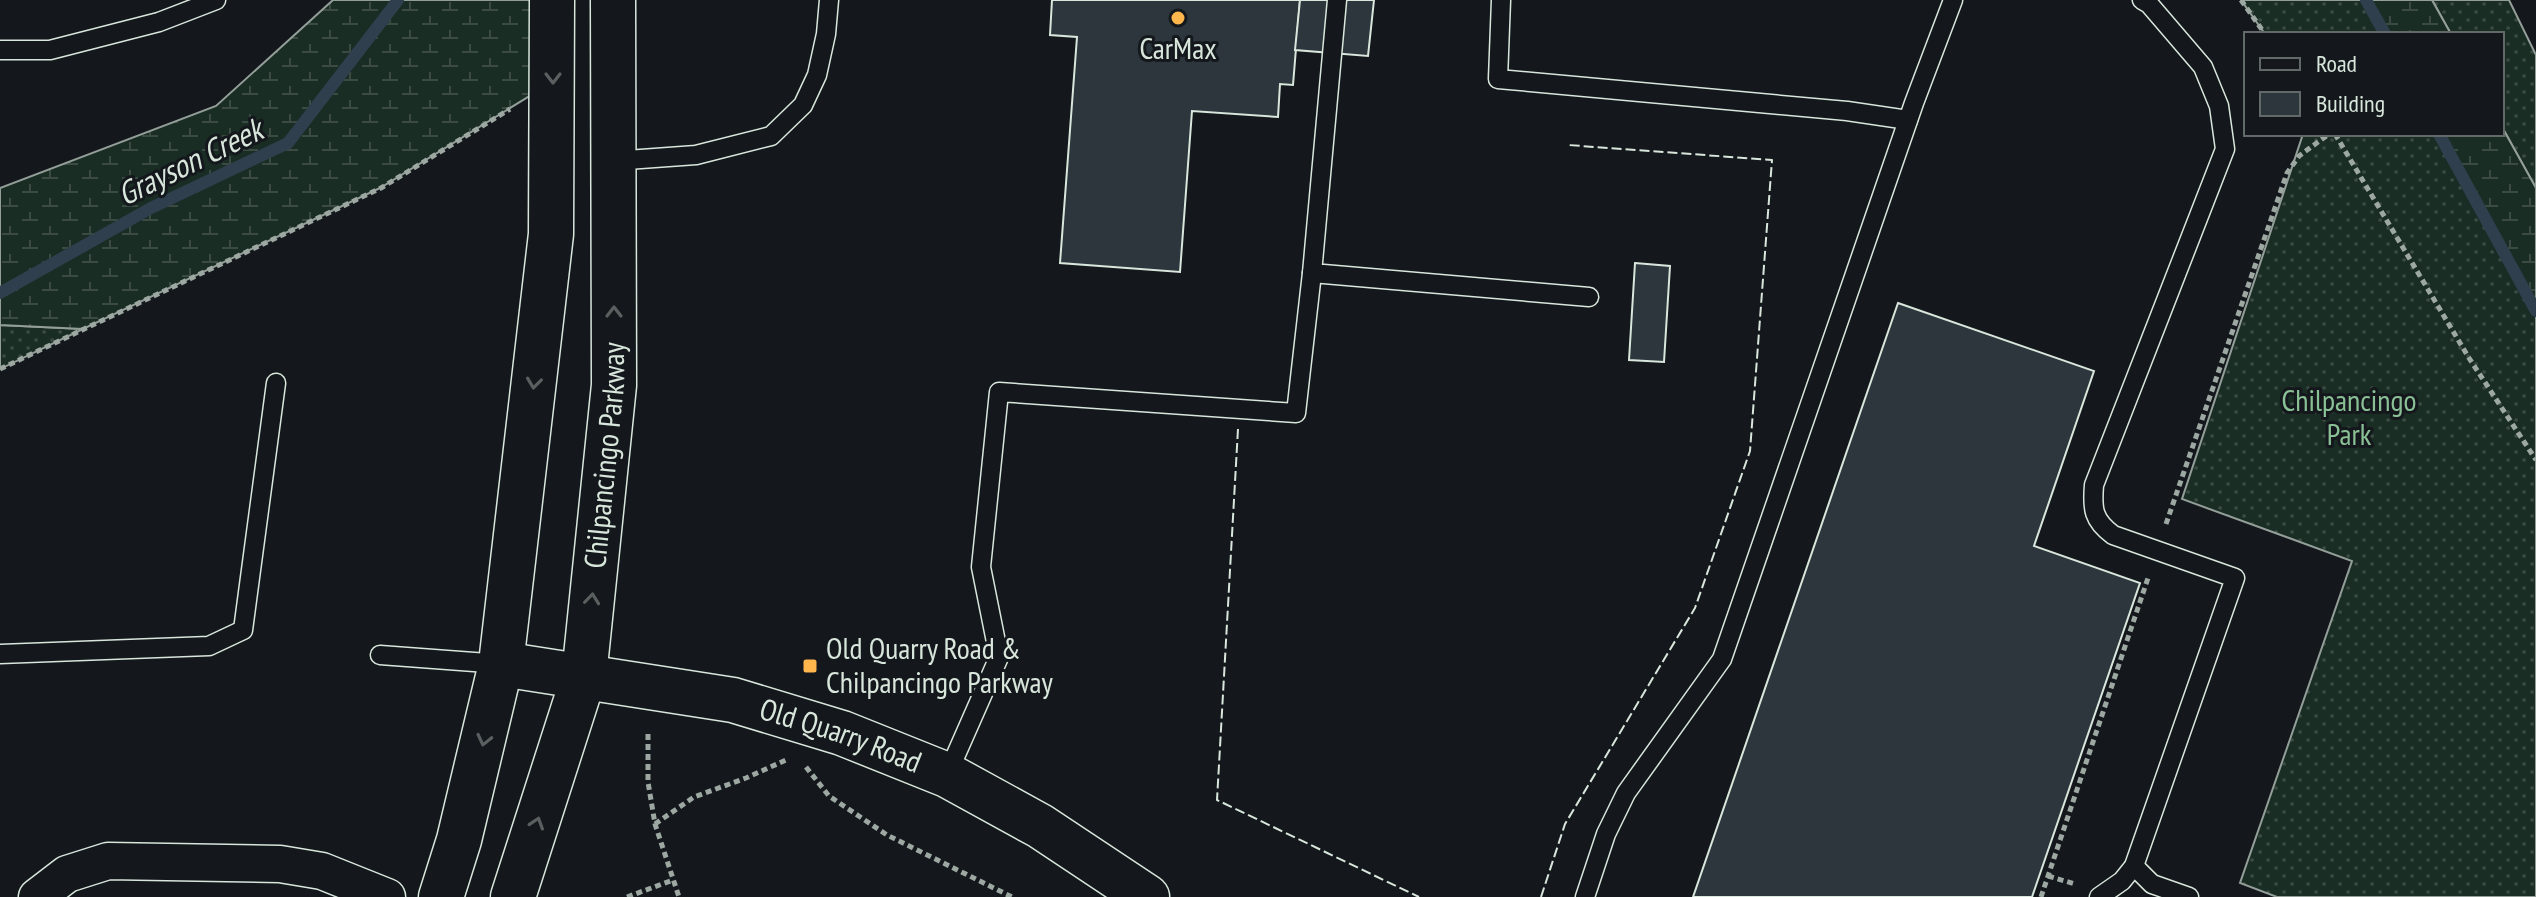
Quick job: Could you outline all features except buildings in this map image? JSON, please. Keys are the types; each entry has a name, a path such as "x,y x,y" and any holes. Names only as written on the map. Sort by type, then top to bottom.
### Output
{"street":[{"path":"441,897 459,840 501,664 551,234 552,0"},
{"path":"588,0 588,103 591,128 600,149 613,161"},
{"name":"Chilpancingo Parkway","path":"513,897 584,676 614,385 613,0"},
{"name":"Old Quarry Road","path":"501,664 733,700 842,733 947,775 1040,826 1147,897"},
{"path":"37,897 67,874 108,861 280,864 322,871 387,897"}],"lane":[{"path":"0,50 50,50 159,22 216,0"},
{"path":"613,161 696,155 771,136 803,105 817,75 826,34 829,0"},
{"path":"947,775 999,657 981,567 999,392 1296,413 1337,0"},
{"path":"1501,0 1498,79 1847,111 1908,120"},
{"path":"1585,897 1606,834 1626,793 1722,659 1908,120 1953,0"},
{"path":"2099,897 2122,881 2134,866 2235,578 2113,535 2099,524 2092,509 2094,485 2225,149 2219,106 2203,67 2149,4 2142,0"},
{"path":"1312,273 1589,297"},
{"path":"0,654 209,646 243,630 276,383"},
{"path":"380,655 501,664"},
{"path":"2134,866 2152,884 2189,897"}],"path":[{"path":"2241,0 2264,32"},
{"path":"0,369 381,188 508,110"},
{"path":"2041,897 2287,173 2299,156 2326,136"},
{"path":"2336,136 2469,358 2536,460"},
{"path":"648,734 648,782 655,824 679,897"},
{"path":"655,824 694,797 786,760 806,767 829,796 887,835 1012,897"},
{"path":"627,897 673,880"}],"green space":[{"path":"333,0 552,0 554,81 380,188 83,329 0,325 0,188 216,106"},
{"path":"2241,0 2366,0 2384,32 2264,32"},
{"path":"2366,0 2432,0 2450,32 2384,32"},
{"path":"2432,0 2509,0 2536,55 2536,188 2504,131 2504,32 2450,32"},
{"path":"2504,131 2536,188 2536,311 2440,136 2504,136"},
{"name":"Chilpancingo Park","path":"2302,136 2440,136 2536,311 2536,897 2277,897 2240,883 2352,561 2182,499"},
{"path":"0,325 83,329 0,369"}],"waterway":[{"name":"Grayson Creek","path":"0,293 151,208 288,143 398,0"},
{"name":"Grayson Creek","path":"2366,0 2384,32"},
{"name":"Grayson Creek","path":"2440,136 2536,311"}],"fence":[{"path":"1541,897 1565,824 1695,608 1750,451 1772,160 1568,145"},
{"path":"1238,429 1217,800 1419,897"}],"place":[{"name":"CarMax","path":"1178,18"},
{"name":"Old Quarry Road & Chilpancingo Parkway","path":"810,666"}]}
